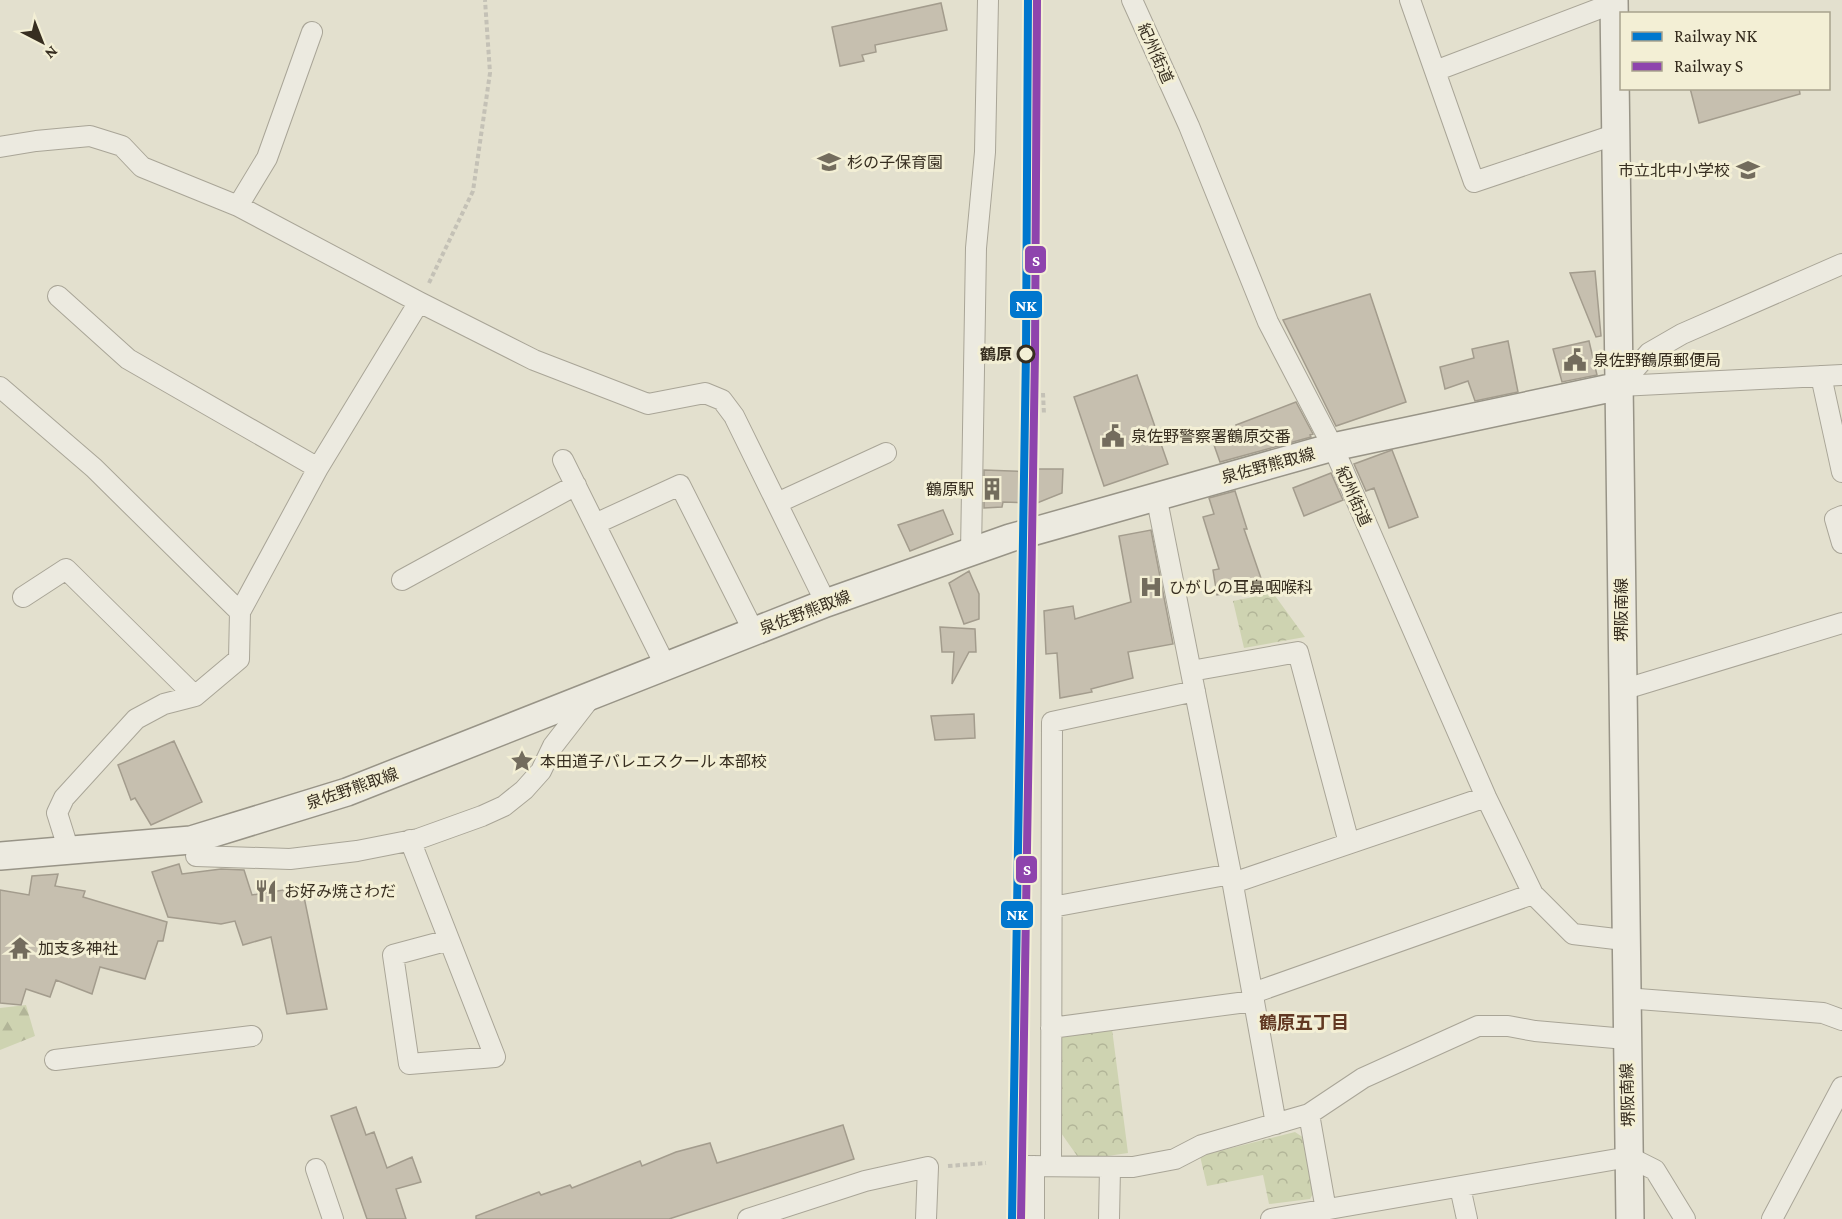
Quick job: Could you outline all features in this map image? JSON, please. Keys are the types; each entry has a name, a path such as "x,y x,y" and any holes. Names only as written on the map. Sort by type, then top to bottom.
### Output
{"main road":[{"name":"堺阪南線","path":"1614,1 1620,386 1624,940 1630,1219"},
{"name":"泉佐野熊取線","path":"0,856 191,840 347,792 826,603 1010,538 1333,447 1620,386"}],"street":[{"path":"971,552 976,248 985,152 988,0"},
{"name":"紀州街道","path":"1132,0 1189,126 1268,322 1333,447 1486,797 1533,894 1573,934 1624,940"},
{"path":"1410,0 1474,182 1617,134"},
{"path":"1435,71 1614,1"},
{"path":"238,206 267,158 312,32"},
{"path":"0,147 90,136 122,146 142,166 238,206 534,360 648,404 705,393 722,400 734,416 826,603"},
{"path":"1620,386 1649,353 1682,334 1842,264"},
{"path":"58,296 128,359 318,468"},
{"path":"69,851 57,813 64,798 136,719 164,704 195,696 239,659 240,612 318,468 419,302"},
{"path":"1620,386 1842,375"},
{"path":"1821,376 1842,472"},
{"path":"0,387 94,468 240,612"},
{"path":"777,503 886,453"},
{"path":"563,460 666,666"},
{"path":"402,580 576,485"},
{"path":"595,524 680,485 754,632"},
{"path":"1156,495 1232,878 1276,1124"},
{"path":"1842,516 1834,519 1842,543"},
{"path":"23,597 66,569 195,696"},
{"path":"1622,690 1842,623"},
{"path":"1191,671 1298,652 1349,843"},
{"path":"1034,1219 1051,1028 1052,722 1195,691"},
{"path":"196,856 290,859 357,852 410,840 482,816 504,806 541,771 553,746 593,695"},
{"path":"1052,906 1232,878 1349,843 1486,797"},
{"path":"410,840 495,1057 409,1064 393,955 449,940"},
{"path":"1051,1028 1254,997 1533,894"},
{"path":"1625,998 1823,1013 1842,1020"},
{"path":"1037,1166 1133,1167 1175,1159 1202,1145 1309,1114 1363,1078 1478,1026 1509,1026 1601,1039 1626,1039"},
{"path":"55,1060 252,1036"},
{"path":"1772,1219 1842,1086"},
{"path":"1309,1114 1326,1210"},
{"path":"1271,1219 1629,1157 1655,1170 1685,1219"},
{"path":"748,1219 865,1181 928,1167 926,1219"},
{"path":"316,1168 333,1219"},
{"path":"1109,1219 1110,1168"},
{"path":"1460,1187 1467,1219"}],"path":[{"path":"419,302 472,191 490,73 484,0"},
{"path":"1043,393 1044,415"},
{"path":"928,1167 986,1163"}],"green space":[{"path":"1273,593 1305,637 1244,648 1233,601"},
{"path":"26,1005 35,1036 0,1050 0,1008"},
{"path":"1112,1029 1128,1153 1080,1160 1059,1130 1059,1037"},
{"path":"1295,1132 1304,1138 1316,1188 1310,1199 1269,1204 1263,1175 1207,1186 1200,1156"}],"building":[{"path":"941,3 947,30 875,45 876,52 862,55 864,61 840,66 832,27"},
{"path":"1691,90 1799,90 1800,94 1699,123"},
{"path":"1595,271 1601,336 1596,337 1570,273"},
{"path":"1370,294 1406,402 1336,426 1283,320"},
{"path":"1508,341 1518,392 1475,401 1468,381 1445,389 1440,367 1474,358 1472,349"},
{"path":"1589,341 1597,375 1562,382 1553,349"},
{"path":"1137,375 1168,464 1104,486 1074,397"},
{"path":"1296,402 1313,434 1310,435 1311,437 1220,462 1214,445 1241,436 1236,425"},
{"path":"1392,450 1418,517 1389,528 1374,488 1366,491 1354,464"},
{"path":"1038,469 1063,469 1062,493 1037,503 1003,502 1002,507 984,508 984,470 1038,472"},
{"path":"1331,473 1343,500 1304,516 1293,488"},
{"path":"1235,491 1247,529 1244,529 1264,587 1217,595 1213,570 1219,569 1203,517 1214,514 1209,498"},
{"path":"943,510 953,534 910,551 898,525"},
{"path":"1151,530 1173,644 1128,652 1133,678 1091,689 1092,692 1060,698 1057,653 1046,654 1044,611 1073,606 1075,619 1131,602 1119,536"},
{"path":"969,571 979,594 979,619 964,624 949,583"},
{"path":"940,627 975,629 976,652 969,652 952,684 954,652 942,652"},
{"path":"974,714 975,738 935,740 931,716"},
{"path":"174,741 202,802 151,825 135,798 131,800 118,765"},
{"path":"179,864 182,874 221,869 244,870 252,895 302,887 327,1009 287,1014 271,937 243,945 235,921 221,924 168,917 152,872"},
{"path":"58,874 55,886 85,891 83,897 167,922 163,941 158,941 145,979 100,967 92,994 56,980 50,997 26,989 21,1005 0,1003 0,890 29,895 32,876"},
{"path":"356,1107 366,1135 374,1132 387,1168 412,1157 421,1182 396,1189 406,1219 367,1219 331,1116"},
{"path":"843,1125 854,1159 669,1219 476,1219 476,1216 539,1192 541,1195 570,1185 572,1188 640,1161 642,1166 676,1152 710,1143 717,1163"}],"rail line":[{"name":"NK","path":"1012,1219 1026,353 1028,0"},
{"name":"S","path":"1021,1219 1035,353 1037,0"}],"place":[{"name":"杉の子保育園","path":"829,162"},
{"name":"市立北中小学校","path":"1748,170"},
{"name":"鶴原","path":"1026,354"},
{"name":"泉佐野鶴原郵便局","path":"1575,360"},
{"name":"泉佐野警察署鶴原交番","path":"1113,436"},
{"name":"鶴原駅","path":"992,489"},
{"name":"ひがしの耳鼻咽喉科","path":"1151,587"},
{"name":"本田道子バレエスクール 本部校","path":"522,761"},
{"name":"お好み焼さわだ","path":"266,891"},
{"name":"加支多神社","path":"20,948"}],"district":[{"name":"鶴原五丁目","path":"1304,1023"}]}
